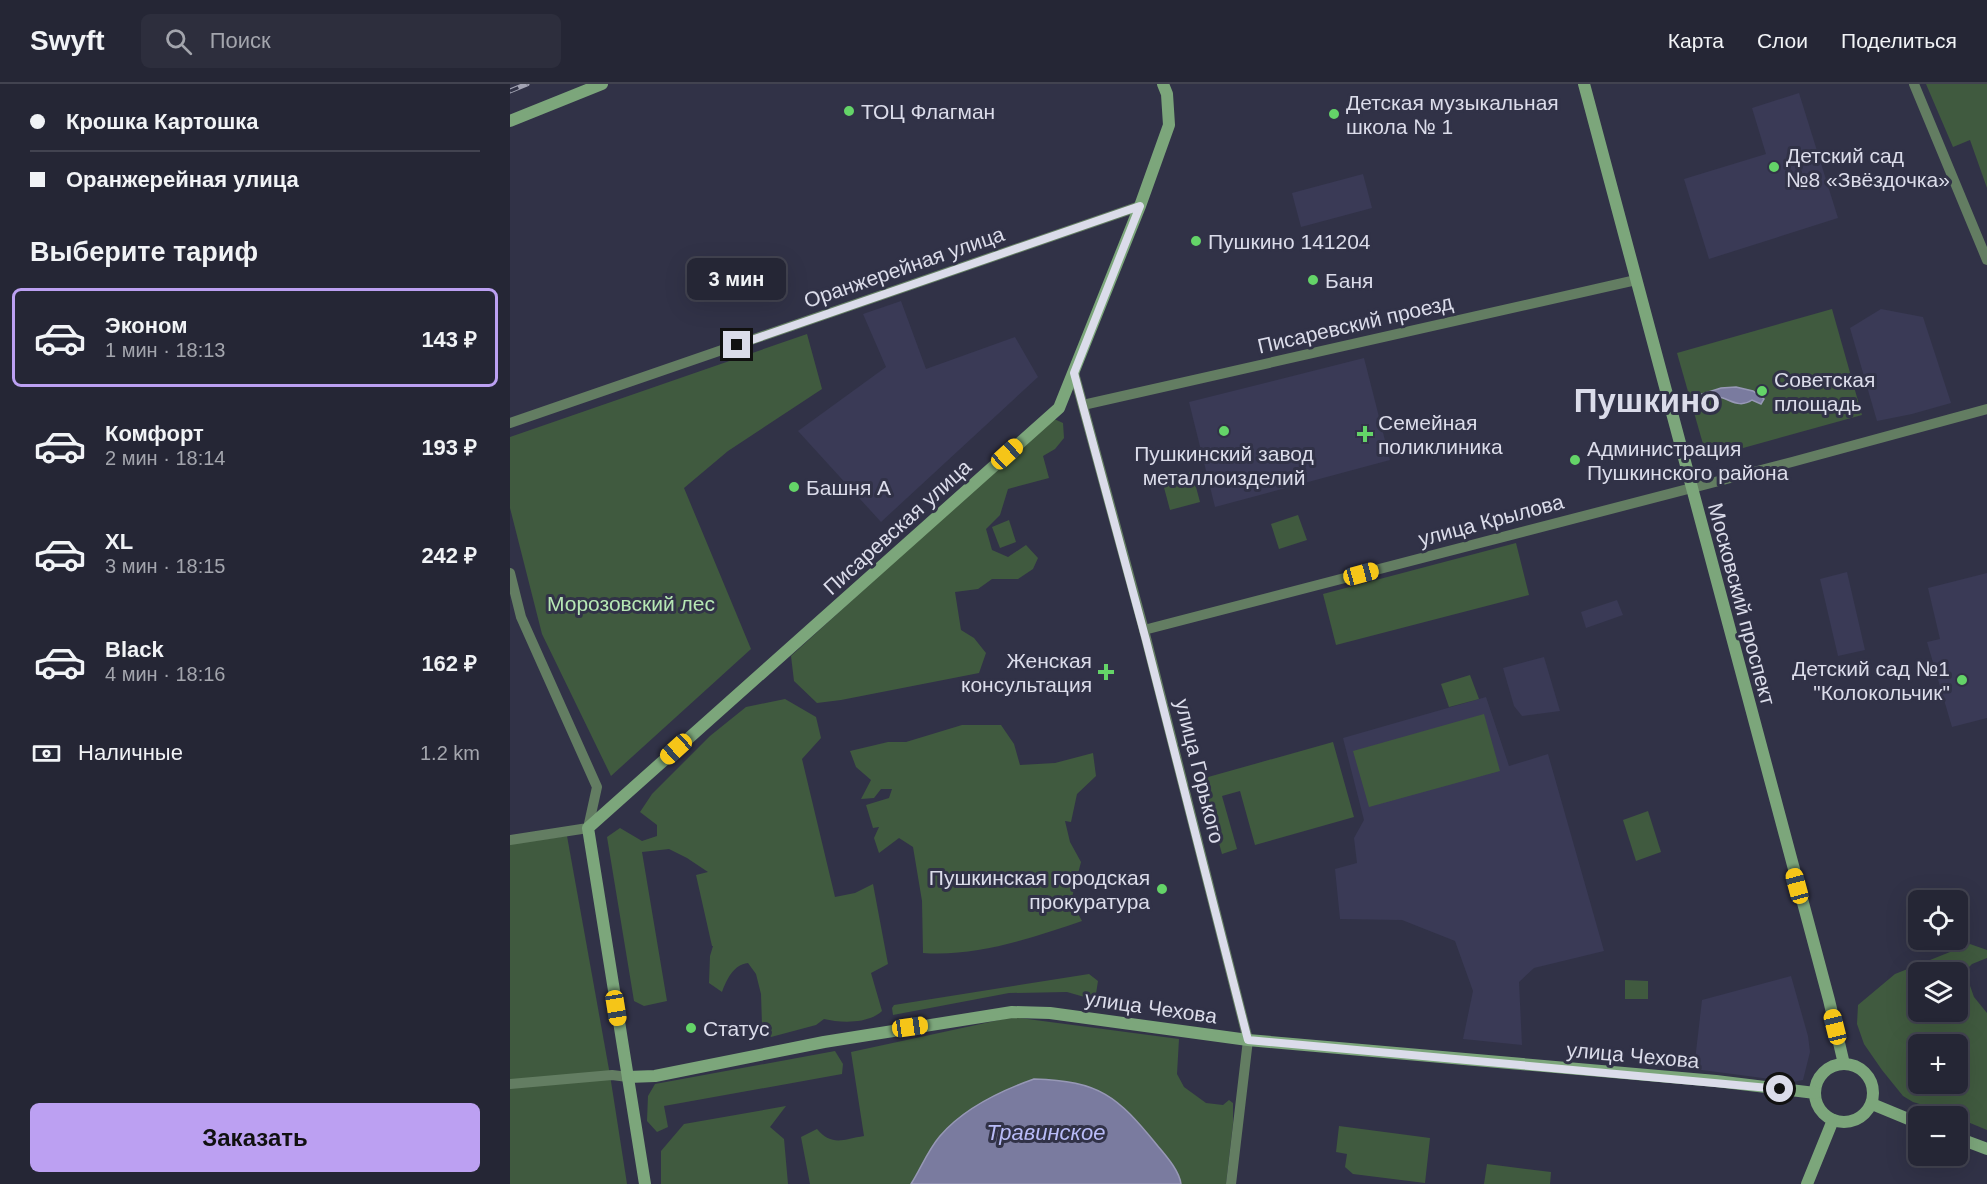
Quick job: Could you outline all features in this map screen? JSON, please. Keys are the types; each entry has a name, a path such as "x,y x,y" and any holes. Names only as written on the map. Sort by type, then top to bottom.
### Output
{"street":[{"path":"510,121 602,84"},
{"name":"Писаревская улица","path":"588,828 1059,408 1140,206 1169,125 1167,94 1163,84"},
{"name":"Московский проспект","path":"1584,84 1829,1000 1844,1064"},
{"path":"1914,84 1987,260"},
{"name":"Оранжерейная улица","path":"510,423 1140,206"},
{"name":"Писаревский проезд","path":"1083,405 1636,280"},
{"name":"улица Горького","path":"1074,373 1144,630 1248,1040 1231,1184"},
{"name":"улица Крылова","path":"1144,630 1987,409"},
{"path":"510,573 521,617 597,787 588,828 645,1184"},
{"path":"510,621 521,617"},
{"path":"510,840 588,828"},
{"name":"улица Чехова","path":"628,1077 655,1076 824,1042 1012,1012 1050,1013 1248,1040 1815,1093"},
{"path":"1844,1064 1855,1066 1865,1072 1874,1093 1872,1104 1865,1114 1856,1120 1845,1122 1833,1120 1824,1114 1818,1105 1815,1093 1817,1082 1824,1073 1833,1066 1844,1064"},
{"path":"510,1084 612,1075 628,1077"},
{"path":"1872,1104 1908,1119"},
{"path":"1807,1184 1833,1120"},
{"path":"1968,1142 1987,1149"}],"shaded area":[{"name":"Детский сад №8 «Звёздочка»","path":"1799,93 1838,218 1709,259 1684,179 1766,154 1752,108"},
{"path":"1363,174 1372,208 1301,227 1292,193"},
{"path":"901,301 926,369 1015,337 1038,377 881,522 798,431 886,367 863,314"},
{"path":"1881,309 1923,317 1951,403 1877,421 1850,328"},
{"name":"Пушкинский завод металлоизделий","path":"1364,358 1390,460 1215,507 1189,402"},
{"path":"1847,572 1865,650 1838,656 1820,579"},
{"name":"Детский сад №1 \"Колокольчик\"","path":"1987,573 1987,718 1952,727 1927,642 1940,639 1928,588"},
{"path":"1617,600 1623,615 1586,628 1581,612"},
{"path":"1544,657 1560,711 1522,716 1514,706 1503,668"},
{"path":"1486,697 1509,766 1548,754 1604,951 1534,968 1519,982 1522,1045 1463,1039 1473,991 1455,941 1402,920 1340,919 1335,869 1357,863 1354,838 1364,820 1343,738"},
{"path":"1791,976 1808,1036 1810,1052 1803,1080 1793,1082 1694,1069 1702,1000"}],"green space":[{"path":"1926,84 1987,84 1987,188 1970,140 1953,147"},
{"name":"Советская площадь","path":"1832,309 1862,415 1707,458 1677,353"},
{"name":"Морозовский лес","path":"807,334 822,389 728,451 684,488 751,649 611,776 542,634 510,508 510,437"},
{"path":"1052,418 1063,423 1064,438 1055,449 1043,456 1049,478 1008,489 1000,515 986,529 992,550 1008,557 1026,545 1038,558 1033,569 1018,579 992,579 978,589 955,592 961,630 974,638 986,653 979,673 817,703 794,681 791,656"},
{"path":"1192,472 1200,502 1170,510 1162,480"},
{"path":"1298,515 1307,540 1279,549 1271,524"},
{"path":"1009,520 1016,542 1000,548 992,527"},
{"path":"1516,543 1529,595 1336,645 1323,594"},
{"path":"1470,675 1479,699 1449,707 1441,684"},
{"path":"785,699 816,717 821,738 802,759 835,897 855,893 873,884 888,964 871,973 882,1011 876,1015 854,1021 824,1019 816,1025 771,1037 762,1025 761,994 756,974 748,963 734,970 722,992 709,983 710,956 713,946 696,875 708,872 669,849 642,852 667,1001 644,1006 634,1001 607,837 620,828 642,841 657,836 657,825 640,812 652,794 710,736 746,707"},
{"path":"1484,714 1500,771 1369,807 1353,751"},
{"path":"962,725 1001,725 1014,744 1020,765 1055,763 1093,753 1096,776 1077,794 1071,822 1065,821 1070,842 1081,862 1071,901 1082,921 1004,945 964,952 923,953 922,901 913,847 899,838 879,853 874,838 879,827 873,828 866,805 889,798 892,789 881,789 874,798 861,799 871,780 856,767 850,751 888,742 906,742"},
{"path":"1333,742 1354,817 1255,845 1240,791 1222,796 1237,849 1222,854 1201,779"},
{"path":"1648,811 1661,852 1636,861 1623,820"},
{"path":"567,836 627,1184 510,1184 510,844"},
{"path":"1970,944 1987,950 1987,958 1968,968 1968,962 1925,962 1955,950 1968,950"},
{"path":"1908,969 1908,1022 1968,1022 1968,976 1974,997 1987,1013 1987,1130 1968,1122 1968,1106 1926,1106 1903,1096 1864,1044 1857,1024 1858,1005 1895,974"},
{"path":"1089,974 1098,981 1095,1000 1067,992 1009,993 893,1015 894,1005"},
{"path":"1625,980 1648,981 1648,999 1625,999"},
{"path":"1013,1017 1179,1039 1177,1074 1184,1087 1206,1103 1223,1105 1229,1100 1233,1103 1226,1184 810,1184 801,1137 817,1129 833,1140 864,1136 851,1052"},
{"path":"835,1051 843,1064 842,1074 664,1106 668,1127 657,1132 647,1121 648,1096 655,1084"},
{"path":"786,1106 770,1127 784,1139 788,1184 661,1184 661,1151 684,1124"},
{"path":"1339,1126 1430,1138 1425,1183 1353,1174 1345,1167 1347,1154 1336,1152"},
{"path":"1487,1164 1551,1172 1550,1184 1484,1184"}],"water":[{"path":"1736,387 1753,391 1764,399 1761,404 1752,400 1739,404 1719,397 1704,401 1702,394 1721,388"},
{"name":"Травинское","path":"1034,1079 1075,1083 1105,1094 1118,1103 1168,1158 1181,1184 911,1184 936,1141 960,1117 996,1095"}],"railway":[{"path":"510,91 527,84"}],"place":[{"name":"ТОЦ Флагман","path":"849,111"},
{"name":"Детская музыкальная школа № 1","path":"1334,114"},
{"name":"Детский сад №8 «Звёздочка»","path":"1774,167"},
{"name":"Пушкино 141204","path":"1196,241"},
{"name":"Баня","path":"1313,280"},
{"name":"Советская площадь","path":"1762,391"},
{"name":"Пушкинский завод металлоизделий","path":"1224,431"},
{"name":"Семейная поликлиника","path":"1365,434"},
{"name":"Администрация Пушкинского района","path":"1575,460"},
{"name":"Башня А","path":"794,487"},
{"name":"Женская консультация","path":"1106,672"},
{"name":"Детский сад №1 \"Колокольчик\"","path":"1962,680"},
{"name":"Пушкинская городская прокуратура","path":"1162,889"},
{"name":"Статус","path":"691,1028"}],"district":[{"name":"Пушкино","path":"1647,400"}],"route":[{"path":"737,345 1140,206 1074,373 1146,640 1248,1040 1780,1089"}]}
